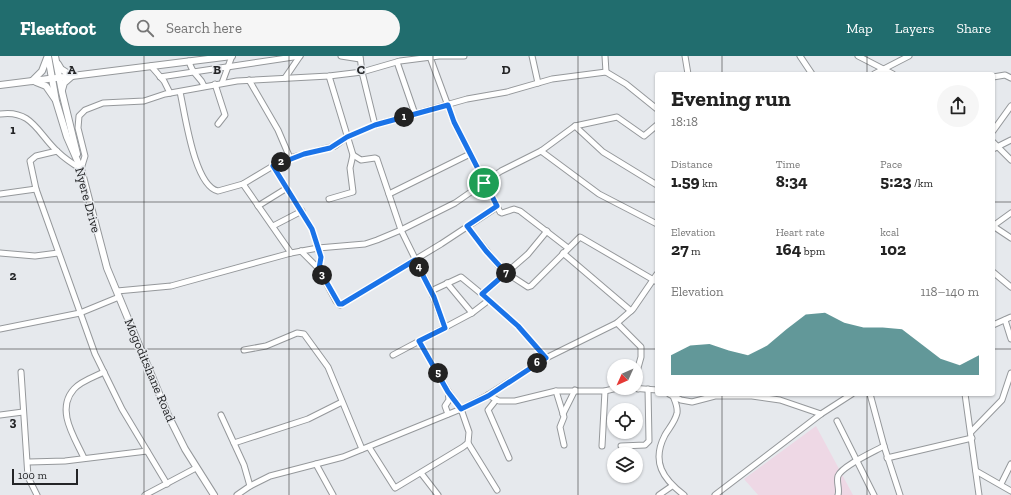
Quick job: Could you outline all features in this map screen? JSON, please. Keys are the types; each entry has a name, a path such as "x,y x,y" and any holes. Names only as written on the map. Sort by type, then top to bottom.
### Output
{"main road":[{"path":"48,56 56,101 67,137 78,160"},
{"path":"32,81 42,71 48,56"},
{"path":"0,85 232,56"},
{"path":"56,58 61,69 72,76"},
{"path":"56,58 62,92 78,160"},
{"path":"62,92 64,83 72,76"},
{"path":"32,81 46,86 56,101"},
{"name":"Nyere Drive","path":"78,160 99,240"},
{"name":"Mogoditshane Road","path":"99,240 107,268 168,415 196,468 214,495"}],"street":[{"path":"222,83 232,56"},
{"path":"160,77 300,56"},
{"path":"285,78 300,56"},
{"path":"341,56 360,58 375,125"},
{"path":"0,114 9,112 27,118 57,152 80,169 85,156 77,120 85,110 103,103 144,101 170,93 214,84 250,80 329,76 362,72 397,62 430,57 464,56"},
{"path":"532,56 538,83"},
{"path":"605,56 606,72"},
{"path":"685,56 688,72"},
{"path":"800,56 811,72"},
{"path":"858,56 891,72"},
{"path":"877,72 909,56"},
{"path":"430,57 454,122 484,183 501,213 514,209 520,211 568,248"},
{"path":"189,61 192,71 204,86"},
{"path":"397,62 415,114"},
{"path":"151,66 170,93"},
{"path":"180,92 192,150 206,181 214,190 218,191 243,184 273,166 290,158 330,148 347,137 375,125 448,105 559,78 606,72 654,103"},
{"path":"995,77 1005,75 1011,78"},
{"path":"329,76 353,155 350,164 353,192 329,199"},
{"path":"250,80 278,130 290,158"},
{"path":"214,84 225,115 218,124"},
{"path":"995,128 1011,106"},
{"path":"0,329 80,313 118,294 171,286 291,253 318,248 366,244 401,230 455,203 501,171 541,151 575,126 617,117 644,136 655,127"},
{"path":"575,126 603,152 655,184"},
{"path":"1011,140 995,148 1011,160"},
{"path":"541,151 599,194 655,223"},
{"path":"57,152 36,156 30,161 36,189 80,313 104,372 122,409 167,484"},
{"path":"389,194 470,154"},
{"path":"353,155 361,160 377,159 401,230 431,291 445,328"},
{"path":"273,166 312,229 321,257 319,269"},
{"path":"243,184 291,253"},
{"path":"258,206 287,188"},
{"path":"0,194 36,189"},
{"path":"301,251 319,269 336,301 340,305 415,260 497,206"},
{"path":"273,226 302,211"},
{"path":"995,225 1011,213"},
{"path":"237,495 250,486 275,474 335,460 461,409 488,396 546,358 617,323 631,311 655,281 582,237 578,238 562,253 529,287 506,273 490,256 467,226"},
{"path":"995,227 1011,238"},
{"path":"482,294 528,254 547,231"},
{"path":"0,253 35,256 58,253"},
{"path":"562,253 631,311"},
{"path":"995,274 1011,287"},
{"path":"431,291 458,278 464,278 518,326 546,358"},
{"path":"447,283 472,313"},
{"path":"393,355 472,313 489,300"},
{"path":"995,324 1011,317"},
{"path":"1005,320 1011,339"},
{"path":"617,323 641,347 640,359"},
{"path":"244,350 266,346 301,333 324,361 362,449"},
{"path":"419,341 448,392 461,409 469,432 468,443 497,490"},
{"path":"21,372 23,412 29,462 29,479 36,495"},
{"path":"84,458 66,419 65,407 74,389 104,372"},
{"path":"887,458 972,435 1002,400 1011,373"},
{"path":"643,389 655,390"},
{"path":"621,446 645,445 649,441 648,389"},
{"path":"563,414 575,390"},
{"path":"488,396 496,400 507,402 523,400 556,391 605,391 602,446"},
{"path":"556,391 563,414 560,427 564,445"},
{"path":"448,392 449,400 445,406 448,414"},
{"path":"672,396 677,406 677,414 663,440 659,459 665,478 672,486 684,495"},
{"path":"674,396 692,402 707,396"},
{"path":"750,396 780,400 802,406 821,414"},
{"path":"778,396 780,400"},
{"path":"715,495 821,414 849,396"},
{"path":"871,396 887,458 900,495"},
{"path":"965,396 972,435 979,495"},
{"path":"496,400 488,410 509,458"},
{"path":"234,443 308,419 342,402"},
{"path":"0,415 23,412"},
{"path":"221,415 244,465 250,486"},
{"path":"837,421 874,495"},
{"path":"369,446 395,488 468,443"},
{"path":"838,495 838,478 840,473 857,461 884,446"},
{"path":"29,462 147,451"},
{"path":"316,464 333,495"},
{"path":"1001,484 1011,464"},
{"path":"145,495 196,468"},
{"path":"976,471 1011,491"},
{"path":"421,473 438,495"},
{"path":"658,495 672,486"}],"shaded area":[{"path":"816,426 853,495 758,495 744,479"}],"route":[{"path":"448,105 454,122 484,183 497,206 467,226 486,251 506,273 482,294 518,326 546,358 488,396 461,409 448,392 419,341 445,328 434,297 415,260 340,305 336,301 318,267 321,257 312,229 273,166 290,158 335,146 347,137 375,125 448,105"}]}
